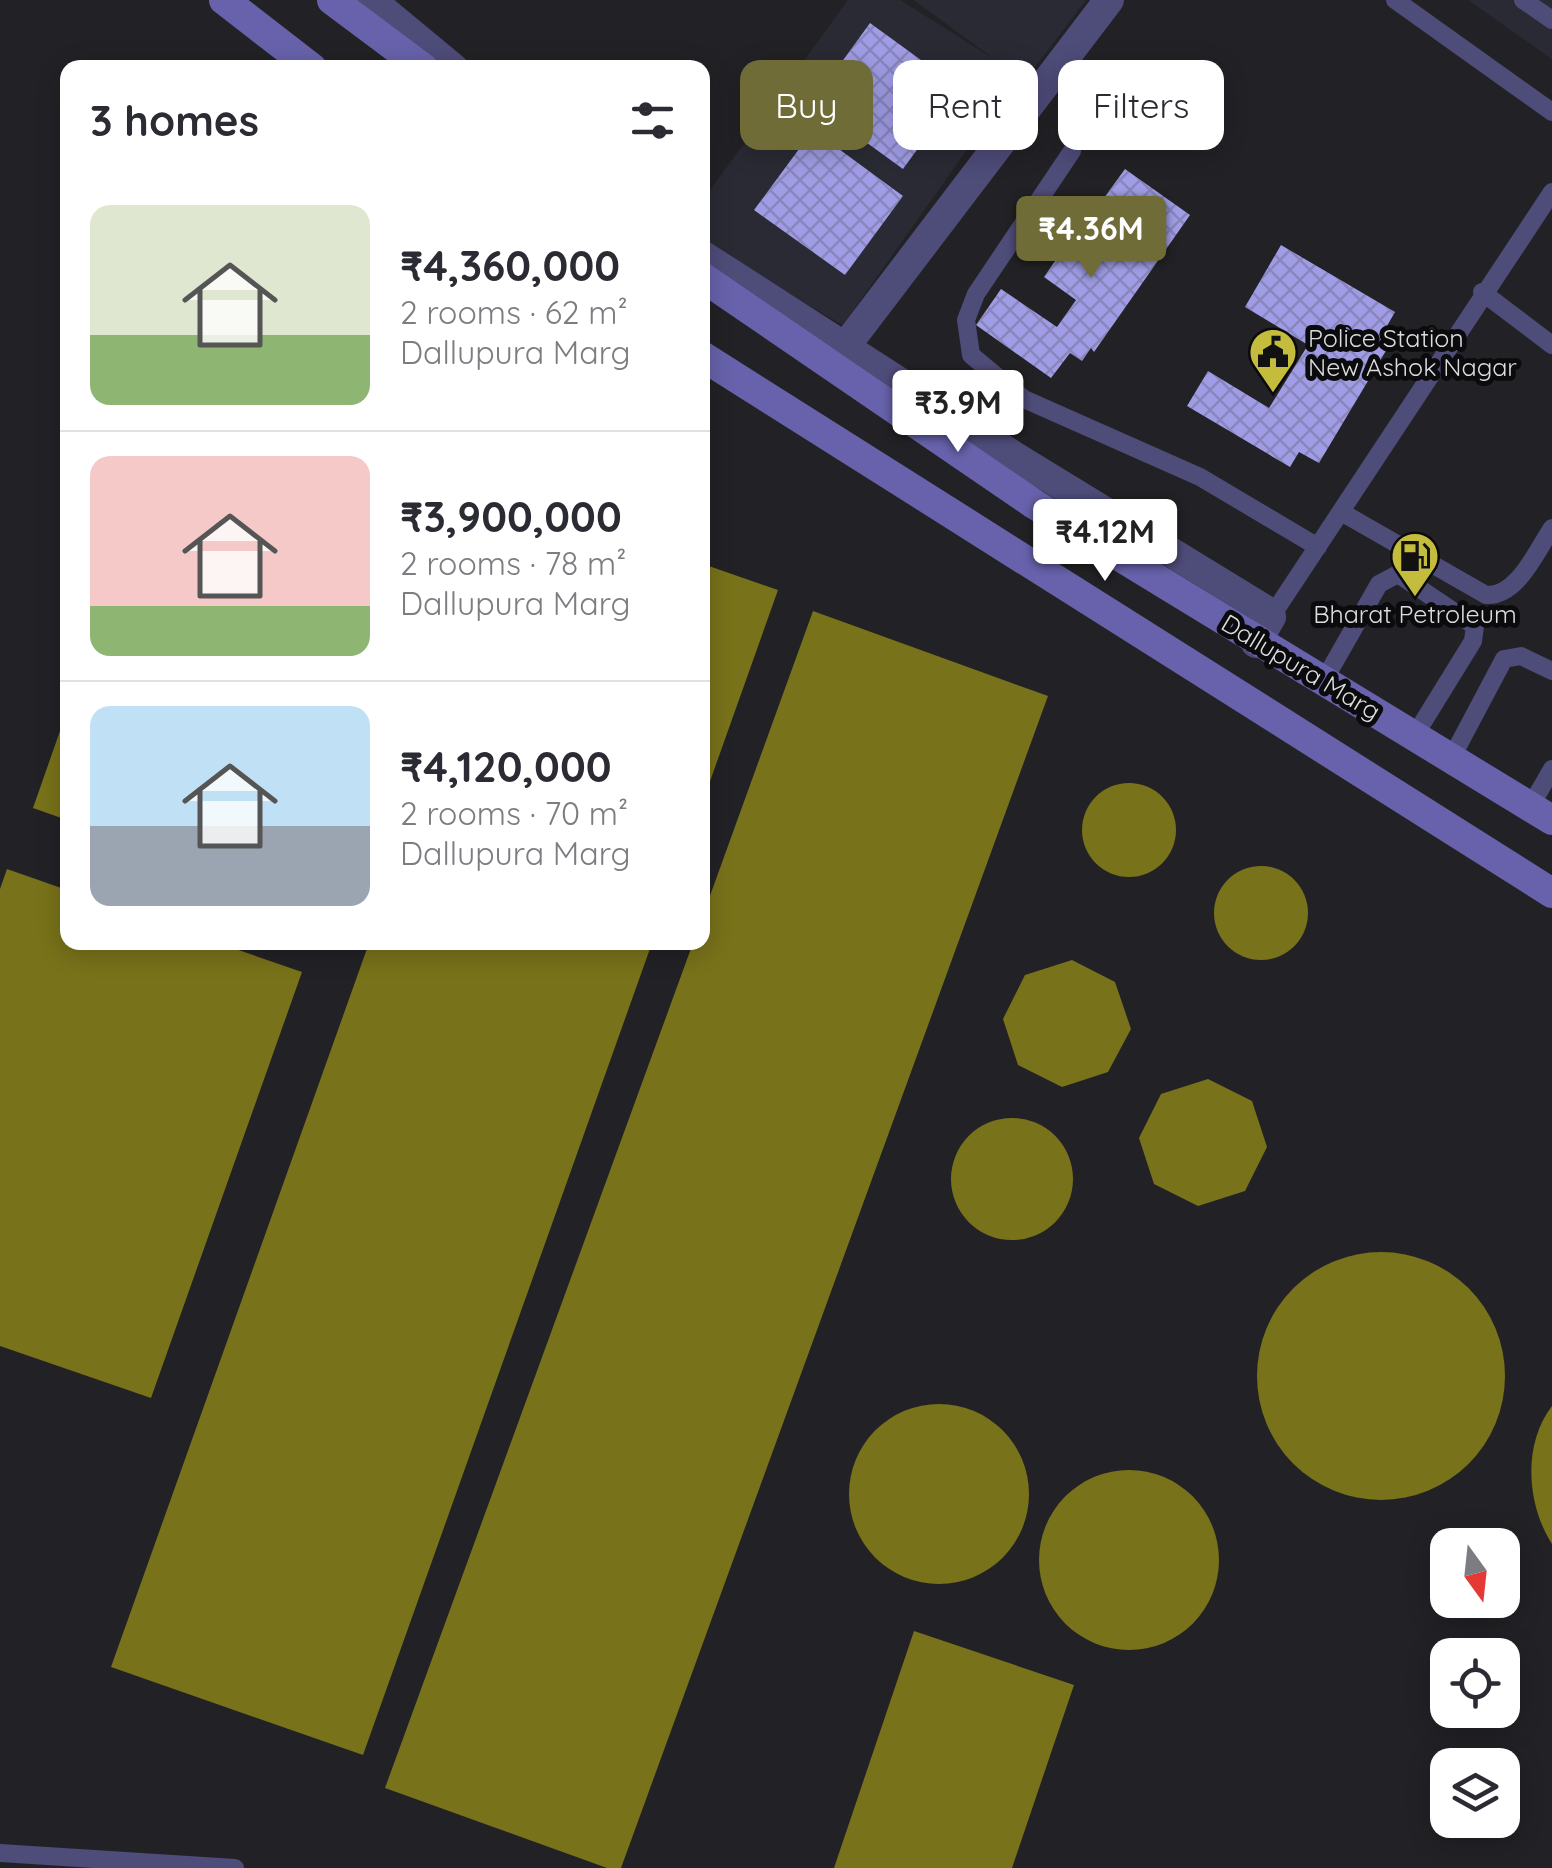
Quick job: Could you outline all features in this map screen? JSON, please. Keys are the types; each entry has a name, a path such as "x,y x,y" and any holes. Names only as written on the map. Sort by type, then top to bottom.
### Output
{"main road":[{"path":"224,0 302,60"},
{"path":"332,0 376,8 417,60"},
{"name":"Dallupura Marg","path":"710,282 839,355 1034,504 1264,630 1323,682 1541,814"},
{"path":"710,361 1552,893"}],"street":[{"path":"710,261 839,355 1109,0"},
{"path":"376,8 443,60"}],"lane":[{"path":"1396,0 1552,112"},
{"path":"1523,0 1552,20"},
{"path":"1072,150 976,294 966,320 971,355 1024,399 1188,471 1318,547"},
{"path":"1264,630 1482,292 1552,192"},
{"path":"1482,292 1552,346"},
{"path":"1341,512 1486,595 1500,596 1511,587 1552,528"},
{"path":"1323,682 1380,584 1390,574 1398,574 1475,626 1473,642 1415,735"},
{"path":"1451,759 1504,659 1522,656 1552,671"},
{"path":"1541,814 1552,769"},
{"path":"0,1853 235,1868"}],"shaded area":[{"path":"848,0 900,0 995,60 893,60 893,150 967,150 843,325 710,249 710,190 740,149 873,150 873,60 804,60"},
{"path":"914,0 1086,0 1038,63 1038,60 996,60"},
{"path":"1468,0 1552,0 1552,59"},
{"path":"710,567 778,590 710,781"},
{"path":"813,611 1048,696 621,1868 607,1868 385,1788 690,950 710,950 710,896"},
{"path":"60,731 60,818 33,808"},
{"path":"1129,783 1147,787 1162,797 1172,812 1176,830 1172,848 1162,863 1147,873 1129,877 1111,873 1096,863 1086,848 1082,830 1086,812 1096,797 1111,787"},
{"path":"1261,866 1279,870 1294,880 1304,895 1308,913 1304,931 1294,946 1279,956 1261,960 1243,956 1228,946 1218,931 1214,913 1218,895 1228,880 1243,870"},
{"path":"7,869 60,888 60,950 238,950 302,972 151,1398 0,1346 0,889"},
{"path":"367,950 650,950 363,1755 111,1667"},
{"path":"1072,960 1115,982 1131,1029 1108,1072 1062,1087 1018,1065 1003,1019 1025,975"},
{"path":"1208,1079 1252,1101 1267,1147 1245,1191 1198,1206 1154,1184 1139,1138 1161,1094"},
{"path":"1012,1118 1035,1123 1055,1136 1068,1156 1073,1179 1068,1202 1055,1222 1035,1235 1012,1240 989,1235 969,1222 956,1202 951,1179 956,1156 969,1136 989,1123"},
{"path":"1381,1252 1428,1262 1450,1273 1468,1289 1484,1307 1495,1329 1505,1376 1495,1423 1484,1445 1468,1463 1450,1479 1428,1490 1381,1500 1334,1490 1312,1479 1294,1463 1278,1445 1267,1423 1257,1376 1267,1329 1278,1307 1294,1289 1312,1273 1334,1262"},
{"path":"939,1404 974,1411 1003,1430 1022,1459 1029,1494 1022,1529 1003,1558 974,1577 939,1584 904,1577 875,1558 856,1529 849,1494 856,1459 875,1430 904,1411"},
{"path":"1552,1406 1552,1544 1537,1511 1531,1475 1536,1439"},
{"path":"1129,1470 1164,1477 1193,1496 1212,1525 1219,1560 1212,1595 1193,1624 1164,1643 1129,1650 1094,1643 1065,1624 1046,1595 1039,1560 1046,1525 1065,1496 1094,1477"},
{"path":"914,1631 1074,1685 1012,1868 834,1868"}],"building":[{"path":"870,23 921,60 893,60 893,150 917,150 903,169 873,147 873,60 843,60"},
{"path":"798,150 840,150 903,196 845,275 754,210"},
{"path":"1125,169 1190,215 1094,352 1091,348 1082,361 1070,353 1051,378 976,325 1001,289 1057,327 1076,300 1044,277 1073,235 1104,256 1129,221 1101,202"},
{"path":"1281,245 1395,312 1380,338 1390,344 1319,463 1299,452 1290,467 1187,406 1208,371 1269,408 1308,345 1245,307"}],"place":[{"name":"Police Station New Ashok Nagar","path":"1273,394"},
{"name":"Bharat Petroleum","path":"1415,598"}]}
